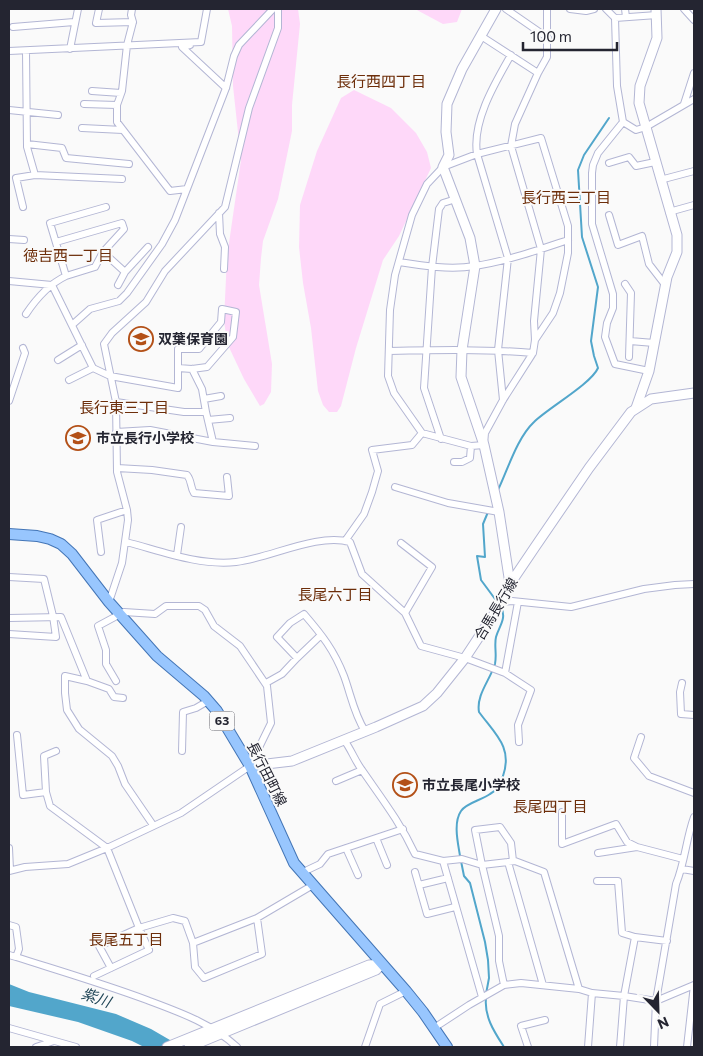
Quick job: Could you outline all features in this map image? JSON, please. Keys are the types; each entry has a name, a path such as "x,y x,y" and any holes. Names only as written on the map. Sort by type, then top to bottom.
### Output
{"main road":[{"name":"長行田町線","path":"9,534 37,536 62,544 120,615 157,656 217,711 250,766 288,852 301,873 406,991 447,1047"}],"street":[{"path":"70,49 78,9"},
{"path":"99,9 96,23 133,22"},
{"path":"132,9 133,22 127,45 121,93 117,105 117,122 170,191 187,189"},
{"path":"201,42 206,9"},
{"path":"72,325 90,309 119,301 127,293 162,244 175,220 187,189 226,88 234,56 239,45 273,9"},
{"path":"109,602 122,563 126,542 127,510 117,468 116,402 104,344 112,333 146,302 165,271 225,208 250,108 278,28 278,9"},
{"path":"484,445 471,446 422,433 394,393 388,376 390,310 395,275 412,215 427,184 444,167 449,155 446,132 447,104 462,69 496,9"},
{"path":"506,9 548,38"},
{"path":"484,445 485,433 532,354 535,340 534,321 541,249 511,146 515,124 547,57 547,9"},
{"path":"570,9 586,11 594,9"},
{"path":"606,9 615,18 617,86 623,122 598,153 593,165 592,224 613,294 613,308 607,323 605,337 615,364 649,371"},
{"path":"624,9 626,17"},
{"path":"685,9 694,20"},
{"path":"615,18 656,12 657,38 640,86 639,103 677,235 677,252 666,286 649,371 636,408"},
{"path":"13,27 74,22"},
{"path":"481,36 538,73"},
{"path":"201,42 182,47 226,88"},
{"path":"9,51 201,42"},
{"path":"26,50 25,112 27,144 35,175"},
{"path":"503,400 498,350 508,258 475,143 487,96 511,55"},
{"path":"684,104 694,73"},
{"path":"92,91 121,93"},
{"path":"623,122 636,130 646,127 694,99"},
{"path":"84,104 117,105"},
{"path":"9,110 58,115"},
{"path":"82,128 123,130"},
{"path":"444,167 477,154 541,138 568,226 568,253 560,293 553,313 535,340"},
{"path":"27,144 62,148 66,158 129,164"},
{"path":"609,162 629,157 636,166 655,162"},
{"path":"444,167 470,238 475,266 462,350 461,377 484,445 499,512 510,584"},
{"path":"660,180 694,171"},
{"path":"23,207 16,178 35,175 122,179"},
{"path":"441,439 424,388 426,350 432,267 439,209 443,203 456,199"},
{"path":"669,212 694,205"},
{"path":"66,276 50,223 106,207"},
{"path":"219,213 220,234 225,246 224,269"},
{"path":"609,215 618,244 642,236 648,264 666,286"},
{"path":"26,314 37,298 56,281 95,267 103,252 124,229 122,223 56,242"},
{"path":"9,239 24,240"},
{"path":"399,262 432,267 475,266 568,240"},
{"path":"118,285 125,272 148,247"},
{"path":"103,252 125,272"},
{"path":"9,281 52,286"},
{"path":"625,284 631,293 629,357"},
{"path":"52,286 93,368 110,376 178,388 178,368 178,349 199,349 220,322 222,309 236,312 233,337 207,367 192,370 178,368"},
{"path":"630,341 654,343"},
{"path":"58,360 82,345"},
{"path":"9,401 25,353 23,348"},
{"path":"389,351 498,350 532,354"},
{"path":"69,380 93,368"},
{"path":"192,370 202,389 213,442"},
{"name":"合馬長行線","path":"250,766 292,761 365,732 422,706 437,693 465,658 502,602 510,584 589,468 631,412 651,400 694,394"},
{"path":"204,399 221,396"},
{"path":"116,402 184,412 206,412"},
{"path":"208,420 230,418"},
{"path":"116,432 150,430 213,442 255,446"},
{"path":"345,541 364,514 372,492 378,471 372,450 412,445 422,433"},
{"path":"454,462 462,462 470,458 471,446"},
{"path":"117,468 187,475 191,480 191,489 194,493 229,496 227,477"},
{"path":"395,486 448,503 499,512"},
{"path":"101,552 97,520 127,510"},
{"path":"177,555 181,527"},
{"path":"126,542 203,561 237,562 296,546 329,541 350,542 362,574 405,613 421,646 465,658 505,673 531,690 518,725 519,742"},
{"path":"401,543 432,567 405,613"},
{"path":"9,577 44,580 54,616 56,638 9,634"},
{"path":"502,602 571,607 644,589 694,584"},
{"path":"505,673 518,602"},
{"path":"9,848 10,870 68,864 181,813 250,766 271,723 266,683 240,646 214,626 205,610 199,606 166,606 155,614 124,612 98,626 106,650 106,664 116,681"},
{"path":"297,658 277,637 290,623 304,614 329,644 344,676 358,720 365,732"},
{"path":"9,618 61,617 87,681"},
{"path":"266,683 282,674 321,635"},
{"path":"123,698 114,697 109,690 87,681 65,676 67,710 79,729 112,756 125,784 153,825"},
{"path":"682,683 680,692 681,714 694,715"},
{"path":"182,751 183,712 196,708 208,701"},
{"path":"17,735 23,795 46,792"},
{"path":"641,737 634,758 638,765 649,776 694,793"},
{"path":"344,740 362,770 372,781 403,829 415,854 443,861 462,859 482,865 515,860 544,872 579,989"},
{"path":"56,751 44,756 46,792 50,806 107,848 139,928 150,950 94,976"},
{"path":"336,781 362,770"},
{"path":"562,812 562,844 616,824 627,842 637,847 683,859"},
{"path":"654,1047 656,1001 676,884 682,869 688,833 694,817"},
{"path":"504,985 499,961 499,936 475,830 500,827 511,843 511,861 543,985"},
{"path":"301,873 320,864 328,854 403,829"},
{"path":"376,838 387,865"},
{"path":"598,853 637,847"},
{"path":"346,848 358,875"},
{"path":"443,861 482,997"},
{"path":"682,869 694,871"},
{"path":"415,872 427,914 456,907"},
{"path":"419,885 448,878"},
{"path":"597,881 618,881 622,933 635,937 667,941"},
{"path":"193,943 257,918 313,885"},
{"path":"111,968 99,946 139,928 173,918 185,921 193,943 195,967 204,978 262,954 257,918"},
{"path":"9,926 16,927 19,949 16,957"},
{"path":"620,1047 624,996 635,937"},
{"path":"9,955 103,983 195,1018 237,1047"},
{"path":"167,1047 214,1032 369,965 382,964"},
{"path":"434,1028 504,985 521,983 543,985 656,1001 694,985 687,1047"},
{"path":"365,1047 380,1004 406,991"},
{"path":"588,1047 592,993"},
{"path":"528,1047 521,1026 545,1020"},
{"path":"9,1028 76,1047"},
{"path":"189,1047 214,1032"},
{"path":"36,1047 55,1041"}],"shaded area":[{"path":"228,9 298,9 300,24 292,105 292,131 278,199 263,241 261,258 259,285 272,364 271,392 264,404 260,406 244,379 227,343 224,320 227,257 241,160 233,86 232,26"},
{"path":"415,9 462,9 457,22 443,24"},
{"path":"354,90 391,108 416,133 427,152 431,168 399,236 383,260 356,348 341,406 337,412 329,412 323,405 318,391 299,247 300,205 317,151 341,98"}],"water":[{"path":"9,984 29,992 116,1014 151,1029 182,1047 144,1047 78,1022 9,1006"}],"waterway":[{"path":"498,490 518,445 528,429 540,416 587,381 598,368 591,341 598,287 582,237 578,170 584,155 609,118"},
{"path":"488,512 483,524 485,557 477,556 481,580 498,603"},
{"path":"460,856 457,839 457,821 461,811 463,808 495,790 501,781 505,766 506,757 501,741 479,712 481,694 495,664 496,637 503,619 501,607"},
{"path":"461,861 464,876 470,883 485,942 489,978 486,994"},
{"path":"486,998 488,1018 504,1047"}],"place":[{"name":"双葉保育園","path":"141,339"},
{"name":"市立長行小学校","path":"78,438"},
{"name":"市立長尾小学校","path":"405,785"}],"district":[{"name":"長行西四丁目","path":"381,82"},
{"name":"長行西三丁目","path":"566,198"},
{"name":"徳吉西一丁目","path":"68,256"},
{"name":"長行東三丁目","path":"124,408"},
{"name":"長尾六丁目","path":"335,595"},
{"name":"長尾四丁目","path":"550,807"},
{"name":"長尾五丁目","path":"126,940"}],"water label":[{"name":"紫川","path":"96,998"}]}
